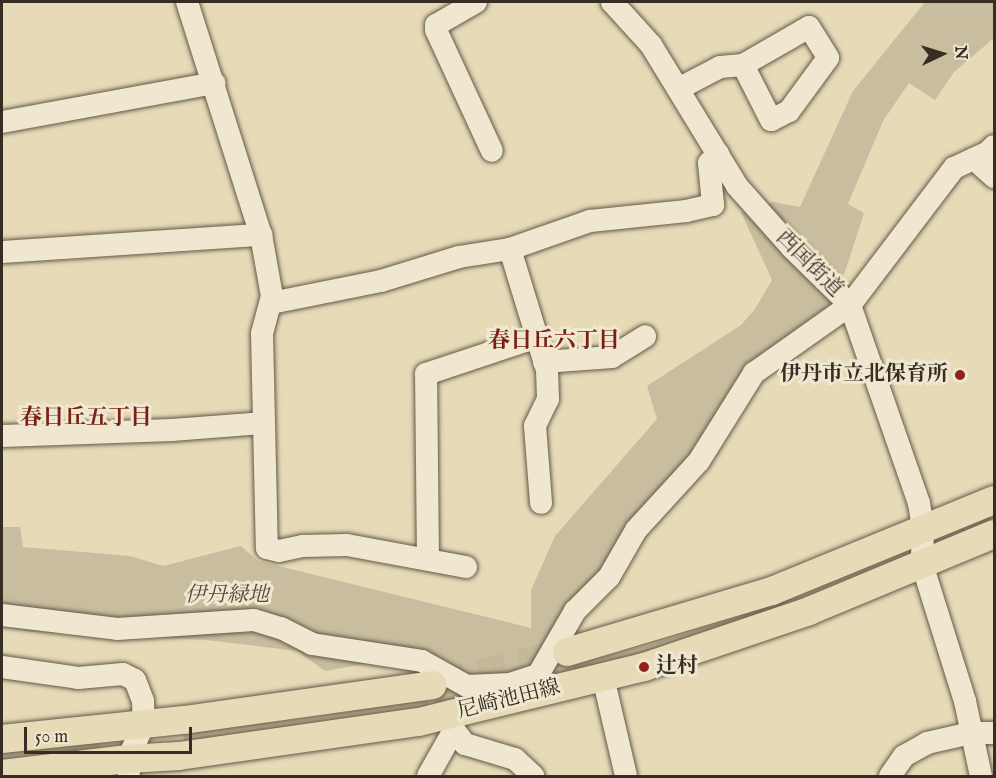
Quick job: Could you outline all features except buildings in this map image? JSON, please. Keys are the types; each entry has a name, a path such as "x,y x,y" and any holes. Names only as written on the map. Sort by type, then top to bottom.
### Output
{"main road":[{"name":"尼崎池田線","path":"567,652 772,591 994,500"},
{"name":"尼崎池田線","path":"2,774 128,768 179,756 419,722 453,722 644,667 809,611 994,534"},
{"name":"尼崎池田線","path":"2,739 144,724 433,685"}],"street":[{"path":"187,2 261,235 271,303 262,334 262,423 267,548 279,551 303,546 347,545 466,567"},
{"path":"476,2 436,24 436,30 492,152"},
{"name":"西国街道","path":"612,2 651,45 737,186 792,248 850,305 919,503 923,529 922,564 966,700 981,777"},
{"path":"678,89 720,67 743,65"},
{"path":"2,123 214,83"},
{"path":"2,615 117,629 254,620 281,628 312,644 422,661 467,686 510,684 538,675 575,611 609,577 636,530 699,461 754,373 850,305 954,168 994,146"},
{"path":"271,303 381,281 459,257 510,249 590,221 713,206 709,163 718,153"},
{"path":"974,159 994,177"},
{"path":"2,252 261,235"},
{"path":"510,249 544,362 548,399 536,426 541,503"},
{"path":"544,362 612,357 645,336"},
{"path":"428,559 426,374 537,337"},
{"path":"2,436 172,430 262,423"},
{"path":"2,667 78,678 123,674 135,680 143,701 144,724 128,768"},
{"path":"603,677 626,777"},
{"path":"428,777 453,722"},
{"path":"453,722 465,744 515,759 533,777"},
{"path":"890,777 904,756 917,748 971,733 994,734"}],"green space":[{"name":"伊丹緑地","path":"925,2 994,2 994,38 954,72 935,100 909,83 883,121 848,204 864,213 846,269 826,311 726,409 563,635 571,671 437,704 425,653 325,671 297,651 207,640 31,632 2,626 2,527 20,527 23,547 130,556 163,566 241,546 258,561 531,628 531,590 555,536 657,419 647,386 741,325 755,309 772,280 741,212 773,202 800,207 853,91"},
{"path":"763,609 764,612 695,639 574,673 572,665 652,644"},
{"path":"427,700 429,708 184,741 183,732 310,718"},
{"path":"98,742 101,748 2,761 2,753"}],"tunnel":[{"path":"438,683 567,652"}],"place":[{"name":"伊丹市立北保育所","path":"960,375"},
{"name":"辻村","path":"644,667"}],"district":[{"name":"春日丘六丁目","path":"554,342"},
{"name":"春日丘五丁目","path":"86,419"}]}
